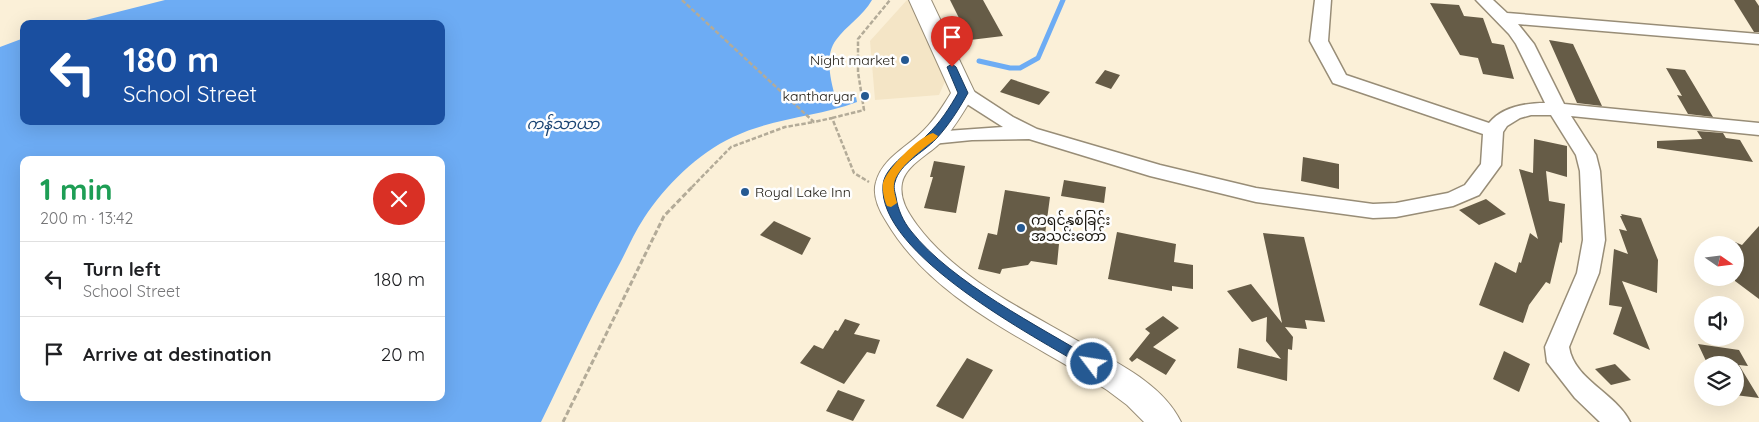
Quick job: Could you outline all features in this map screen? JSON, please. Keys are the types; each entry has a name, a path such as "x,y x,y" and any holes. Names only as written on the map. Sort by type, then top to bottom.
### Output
{"street":[{"path":"920,0 961,87 1006,121 1030,133 1221,188 1315,204 1373,211 1396,210 1453,199 1472,190 1491,165 1493,131 1500,122 1513,114 1530,109 1557,109 1759,129"},
{"path":"1323,0 1319,41 1339,79 1493,131"},
{"path":"1484,0 1515,30 1525,44 1557,109 1586,155 1590,171 1594,240 1588,273 1558,347 1559,362 1584,391 1617,422"},
{"path":"1500,17 1759,39"},
{"path":"961,87 951,113 932,138 912,153 892,175 888,185 892,210 906,234 943,270 999,308 1123,383 1158,413 1164,422"},
{"path":"932,138 972,134 1030,133"}],"path":[{"path":"682,0 814,122"},
{"path":"562,422 664,216 731,148 785,127 864,110 858,72 858,39 890,0"},
{"path":"832,118 854,174 889,195"}],"shaded area":[{"name":"Night market","path":"907,0 910,0 946,79 939,95 875,100 870,41"}],"water":[{"name":"ကန်သာယာ","path":"165,0 872,0 836,40 830,53 829,61 835,97 856,97 857,102 763,126 733,137 695,161 672,183 652,206 637,230 541,422 0,422 0,47 20,40 20,125 445,125 445,20 86,20"}],"building":[{"path":"950,0 983,0 1003,36 970,40"},
{"path":"1734,0 1755,0 1759,6 1759,32 1754,32"},
{"path":"1430,3 1459,5 1464,16 1483,18 1492,43 1504,45 1514,79 1483,74 1478,58 1460,55"},
{"path":"1549,40 1573,44 1602,106 1577,103"},
{"path":"1666,68 1685,70 1713,117 1688,114 1677,95 1682,96"},
{"path":"1105,70 1120,75 1111,89 1095,83"},
{"path":"1011,79 1050,92 1039,105 1000,92"},
{"path":"1697,131 1723,133 1726,138 1740,140 1753,162 1657,148 1657,141 1702,139"},
{"path":"1534,139 1567,146 1567,177 1546,171 1549,201 1565,204 1562,243 1560,242 1550,284 1546,282 1529,305 1523,323 1479,305 1495,262 1516,273 1530,233 1538,239 1519,169 1533,173"},
{"path":"1303,157 1339,164 1339,189 1301,181"},
{"path":"934,161 965,166 956,213 924,208 933,177 930,177"},
{"path":"1064,180 1106,187 1104,203 1061,196"},
{"path":"1005,190 1050,197 1044,242 1059,244 1057,265 1031,261 1028,265 1002,269 1000,274 978,269 988,233 997,235"},
{"path":"1486,199 1506,214 1479,225 1459,210"},
{"path":"1621,214 1641,218 1658,260 1657,293 1622,281 1650,350 1613,334 1622,307 1609,305 1614,249 1628,254 1619,229 1627,231 1620,216 1622,216"},
{"path":"774,221 811,238 802,255 760,235"},
{"path":"1759,226 1759,299 1742,286 1744,286 1744,243"},
{"path":"1117,232 1176,244 1174,262 1193,265 1193,289 1172,286 1172,291 1108,279"},
{"path":"1263,233 1304,237 1325,322 1305,320 1307,329 1285,327 1293,337 1292,350 1288,349 1287,381 1237,368 1239,348 1281,359 1266,341 1267,317 1252,322 1227,291 1251,284 1282,323"},
{"path":"1163,316 1179,328 1153,347 1176,360 1166,375 1137,358 1132,362 1129,359 1150,333 1145,329"},
{"path":"845,319 860,324 854,334 880,340 875,354 867,352 844,384 800,363 814,345 823,349 835,330 838,331"},
{"path":"1699,346 1739,350 1742,356 1704,356"},
{"path":"1504,351 1530,364 1519,392 1493,379"},
{"path":"967,358 993,370 963,419 936,406"},
{"path":"1615,364 1631,380 1611,385 1595,369"},
{"path":"1744,373 1759,398 1744,396"},
{"path":"838,390 865,400 853,421 826,411"}],"waterway":[{"path":"979,61 1010,68 1020,68 1038,58 1063,0"}],"slow traffic":[{"path":"891,203 888,185 892,175 912,153 933,136"}],"place":[{"name":"Night market","path":"905,60"},
{"name":"kantharyar","path":"865,96"},
{"name":"Royal Lake Inn","path":"745,192"},
{"name":"ကရင်နှစ်ခြင်း အသင်းတော်","path":"1021,228"}],"route":[{"path":"952,67 963,93 932,138 912,153 892,175 888,185 892,210 906,234 943,270 963,286 1092,364"}]}
